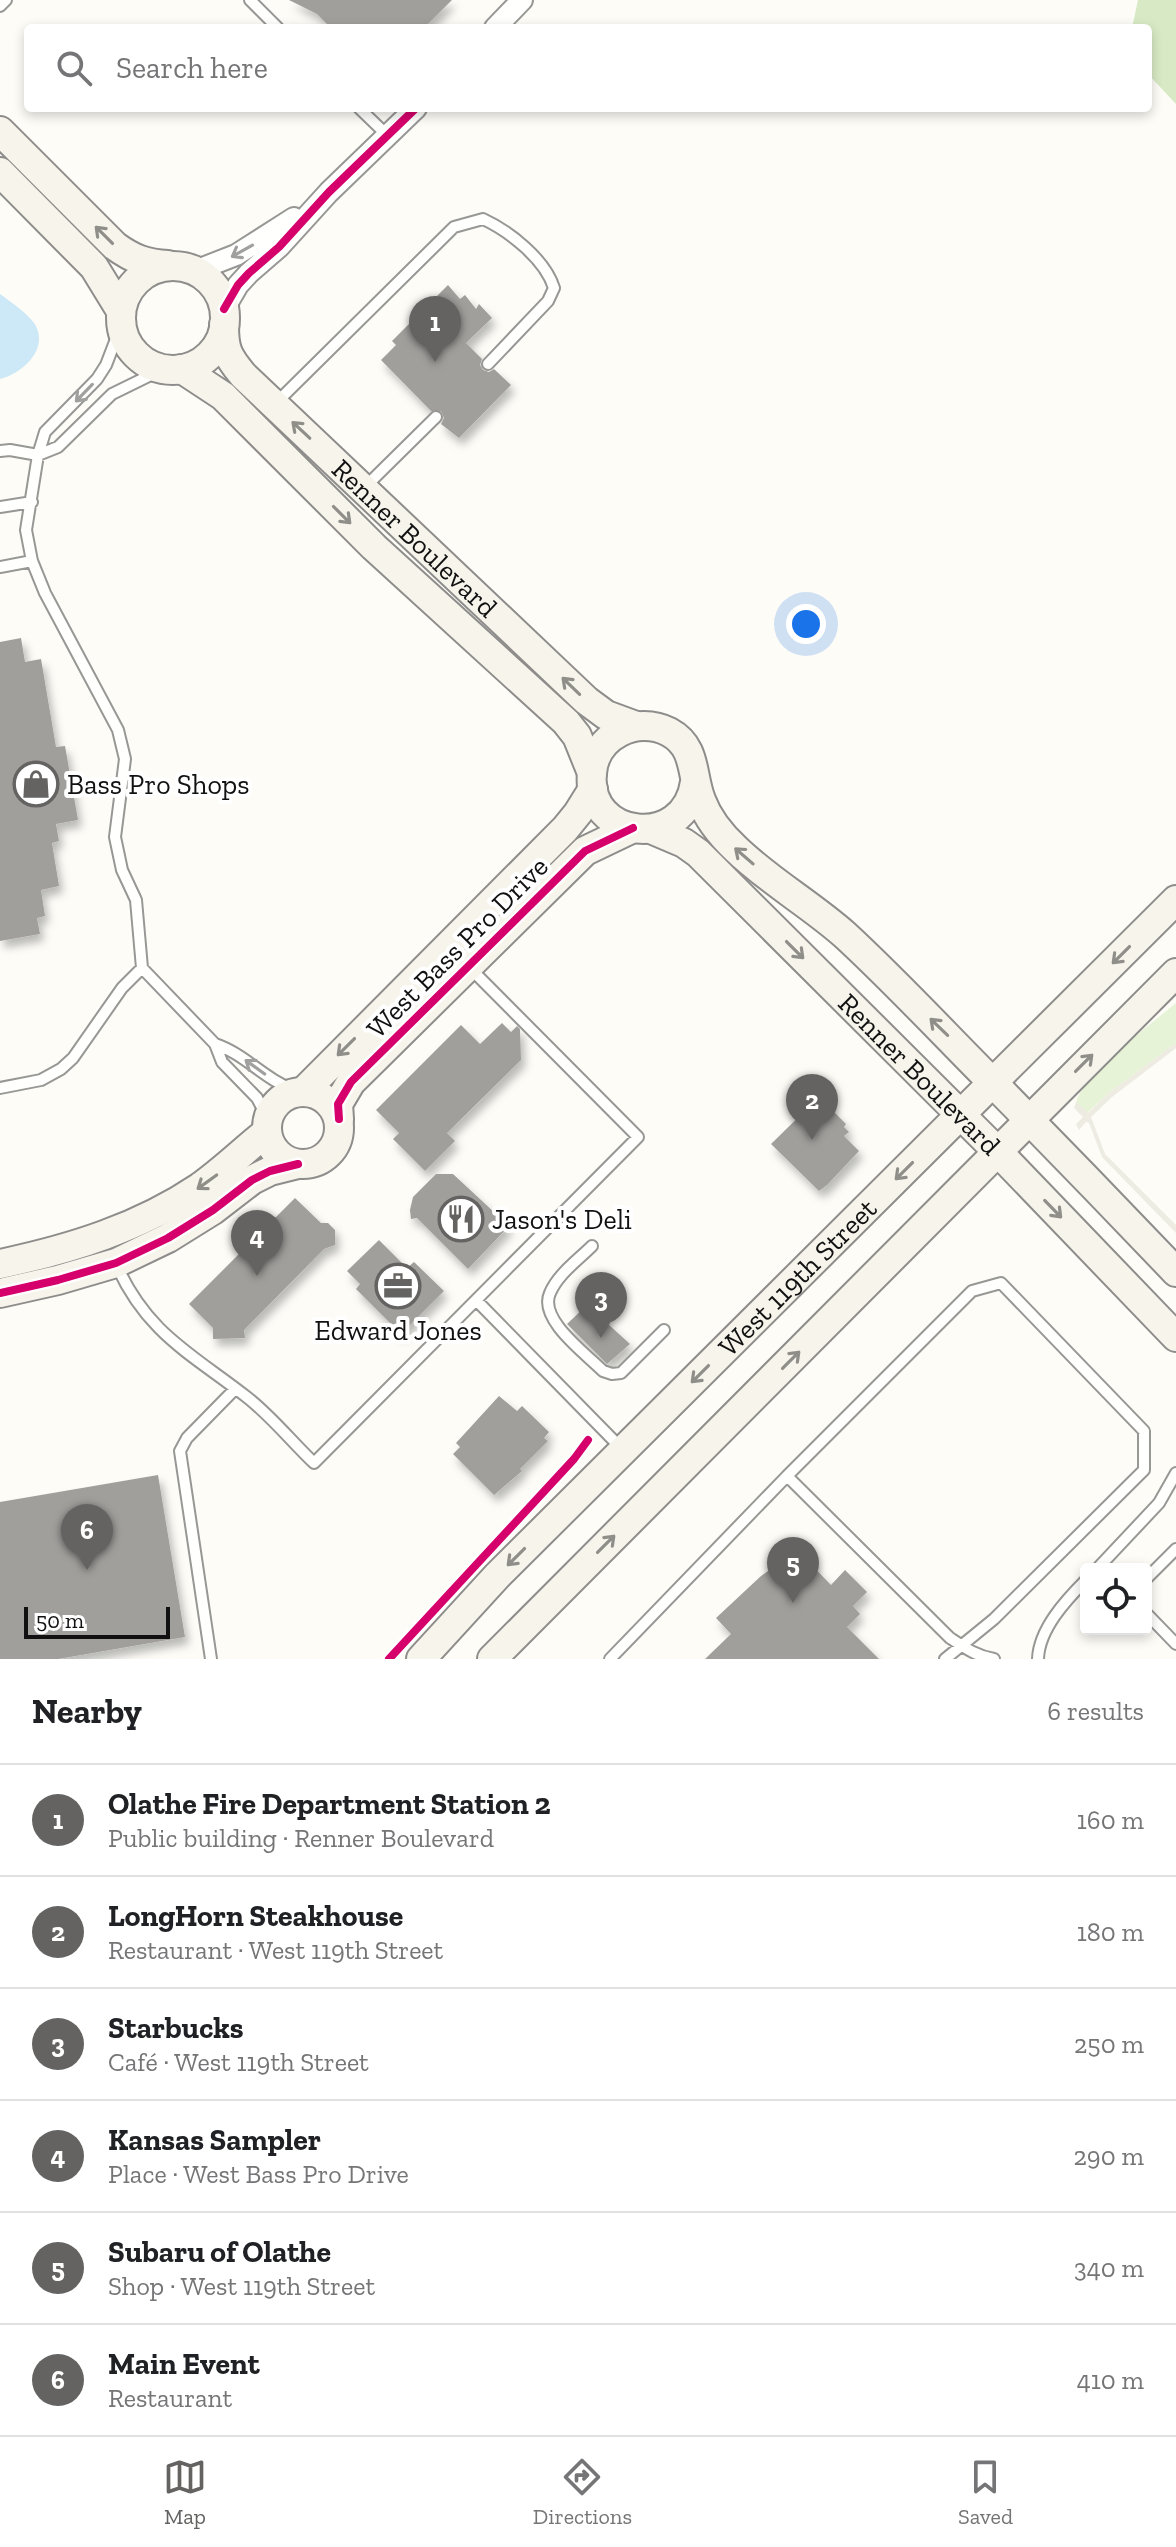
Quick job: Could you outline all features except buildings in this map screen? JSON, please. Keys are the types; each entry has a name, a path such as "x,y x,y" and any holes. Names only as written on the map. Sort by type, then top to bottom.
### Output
{"main road":[{"path":"0,131 115,246 130,257 147,264 184,268 214,287 224,317 220,340 210,354 197,363 172,369 148,364 135,354 126,341 121,318 94,267 0,172"},
{"path":"121,318 125,297 144,274 158,268 184,268"},
{"name":"Renner Boulevard","path":"224,317 224,346 232,362 274,405 587,701 606,715 636,726"},
{"name":"Renner Boulevard","path":"172,369 223,396 374,547 566,722 577,736 592,781"},
{"path":"636,726 655,727 680,740 690,755 695,782 691,799 681,813 668,824 642,829 619,824 607,815 592,781 596,756 606,742 620,731 636,726"},
{"name":"West Bass Pro Drive","path":"300,1091 565,829 592,781"},
{"name":"Renner Boulevard","path":"695,782 710,818 736,849 845,935 969,1056 1176,1272"},
{"name":"Renner Boulevard","path":"642,829 684,843 698,853 999,1153 1176,1337"},
{"name":"West Bass Pro Drive","path":"339,1119 338,1104 351,1082 585,851 642,829"},
{"name":"West 119th Street","path":"421,1659 497,1576 1176,900"},
{"name":"West 119th Street","path":"492,1659 1176,973"},
{"path":"0,1264 103,1237 153,1215 199,1188 236,1160 267,1126 273,1108 281,1099 300,1091 326,1099 339,1119 337,1142 321,1159 270,1171 252,1180 213,1210 168,1238 116,1263 0,1293"},
{"path":"267,1126 277,1154 298,1164"}],"street":[{"path":"499,24 522,0"},
{"path":"224,317 238,285 412,112"},
{"path":"184,268 236,255 329,192"}],"lane":[{"path":"0,6 6,0"},
{"path":"250,0 274,24"},
{"path":"363,112 388,136"},
{"path":"274,405 454,227 483,219 507,230 550,275 554,288 548,301 488,364"},
{"path":"121,318 106,365 97,379 45,432 38,455 26,530 32,561 45,593 118,730 125,759 115,837 122,870 136,900 142,968 215,1044 222,1062 257,1098 267,1126"},
{"path":"0,451 38,455 58,447 112,394 172,369"},
{"path":"364,488 436,417"},
{"path":"0,507 32,502"},
{"path":"0,567 32,561"},
{"path":"103,1237 131,1294 160,1331 250,1399 314,1463 638,1137 468,966"},
{"path":"0,1088 41,1080 61,1069 73,1058 122,988 142,968"},
{"path":"215,1044 233,1050 280,1086 300,1091"},
{"path":"592,1246 551,1291 547,1303 553,1321 603,1371 612,1374 621,1373 664,1330"},
{"path":"610,1659 972,1291 1001,1283 1144,1431 1144,1470 994,1619 945,1659"},
{"path":"477,1301 623,1451"},
{"path":"211,1659 180,1451 187,1438 235,1389"},
{"path":"1103,1563 1159,1503 1176,1473"},
{"path":"787,1476 950,1638 978,1657 994,1659"},
{"path":"1152,1573 1176,1549"},
{"path":"1038,1659 1048,1630 1064,1602 1080,1586"},
{"path":"1152,1619 1176,1644"}],"green space":[{"path":"1138,0 1176,0 1176,104 1152,78 1152,24 1133,24"},
{"path":"1176,1003 1176,1043 1087,1113 1076,1102 1092,1077"}],"shaded area":[{"path":"1176,1043 1176,1048 1091,1117 1105,1154 1176,1225 1176,1233 1102,1157 1089,1123 1086,1122 1079,1130 1076,1124 1083,1117 1074,1108 1076,1102 1088,1113 1110,1092"}],"water":[{"path":"0,294 34,323 39,342 25,366 0,379"}],"cycle path":[{"path":"224,309 249,273 279,247 329,192 412,112"},
{"path":"339,1119 338,1104 351,1082 585,851 633,828"},
{"path":"0,1293 116,1263 168,1238 213,1210 252,1180 270,1171 298,1164"},
{"path":"389,1659 574,1459 588,1440"}],"place":[{"name":"Olathe Fire Department Station 2","path":"435,362"},
{"name":"Bass Pro Shops","path":"36,784"},
{"name":"LongHorn Steakhouse","path":"812,1140"},
{"name":"Jason's Deli","path":"461,1219"},
{"name":"Kansas Sampler","path":"257,1276"},
{"name":"Edward Jones","path":"398,1286"},
{"name":"Starbucks","path":"601,1338"},
{"name":"Main Event","path":"87,1570"},
{"name":"Subaru of Olathe","path":"793,1603"}]}
